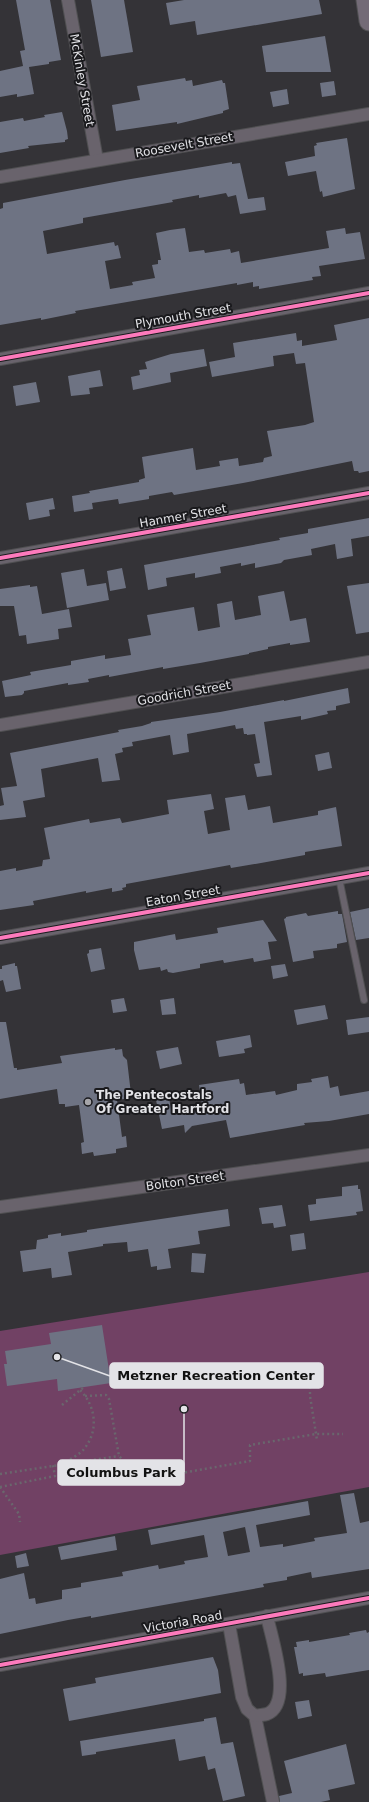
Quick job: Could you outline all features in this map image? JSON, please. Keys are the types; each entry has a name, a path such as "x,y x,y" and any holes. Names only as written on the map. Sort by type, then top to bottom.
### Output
{"main road":[{"path":"366,0 369,21"}],"street":[{"name":"McKinley Street","path":"68,0 97,160"},
{"name":"Roosevelt Street","path":"0,177 369,114"},
{"name":"Plymouth Street","path":"0,359 369,292"},
{"name":"Hanmer Street","path":"0,558 369,493"},
{"name":"Goodrich Street","path":"0,725 369,662"},
{"name":"Eaton Street","path":"0,938 369,873"},
{"name":"Bolton Street","path":"0,1207 369,1155"},
{"name":"Victoria Road","path":"0,1665 369,1598"},
{"path":"255,1716 268,1713 279,1702 281,1678 267,1616"},
{"path":"229,1624 242,1697 248,1709 255,1716 273,1802"}],"lane":[{"path":"339,878 364,1000"}],"path":[{"path":"310,1382 310,1396 317,1440"},
{"path":"62,1404 84,1387"},
{"path":"64,1463 83,1450 92,1432 94,1423 94,1414 85,1396 80,1390"},
{"path":"85,1396 106,1395 109,1399 119,1456 126,1463 138,1469 153,1473 176,1474 250,1461 250,1445 316,1434 343,1434"},
{"path":"0,1474 64,1463 119,1456"},
{"path":"20,1522 19,1514 0,1487 55,1476 53,1465"}],"shaded area":[{"path":"369,1272 369,1487 0,1555 0,1331"}],"building":[{"path":"16,0 50,0 61,60 49,62 49,64 29,67 34,94 17,97 17,94 0,97 0,71 23,66 20,51 25,50"},
{"path":"91,0 124,0 133,52 101,57"},
{"path":"184,0 319,0 322,14 197,35 195,21 170,25 166,3"},
{"path":"325,36 331,72 266,72 262,46"},
{"path":"185,78 186,81 192,80 193,86 222,80 223,83 225,83 229,109 223,111 223,113 177,124 177,122 116,131 112,105 140,100 137,86"},
{"path":"334,81 336,95 322,97 320,83"},
{"path":"287,89 289,104 273,107 270,92"},
{"path":"62,112 68,139 65,140 65,142 28,146 29,148 0,153 0,122 23,118 24,121 45,117 44,115"},
{"path":"347,138 355,189 323,197 322,191 320,192 316,171 288,176 285,162 315,156 314,146 317,145 316,143"},
{"path":"232,162 232,164 240,163 248,199 264,197 266,210 240,214 236,195 228,197 226,193 199,198 199,195 172,200 173,202 83,218 83,223 43,231 47,254 114,242 115,246 118,245 121,258 105,261 110,289 133,285 132,282 155,278 152,265 158,264 158,260 161,260 156,233 185,228 189,252 204,250 205,253 230,249 231,253 239,251 241,263 329,248 326,231 345,228 346,234 360,232 365,259 319,266 321,276 312,277 313,280 259,289 259,286 253,287 253,282 237,285 237,283 75,311 76,313 41,320 41,318 0,325 0,209 3,208 3,203"},
{"path":"369,318 369,471 359,473 358,471 354,471 352,461 174,495 172,492 149,496 149,499 119,504 118,499 92,503 93,509 74,512 72,496 90,493 89,491 139,482 139,480 145,478 142,457 193,448 196,470 220,466 219,461 238,458 239,466 263,462 264,458 272,456 267,431 305,425 314,422 305,363 296,364 294,353 273,356 274,366 212,377 209,362 235,357 233,343 296,333 297,341 302,340 302,346 337,340 334,325"},
{"path":"204,349 207,366 170,373 171,382 133,390 131,377 140,375 139,370 147,369 145,362 171,354"},
{"path":"100,370 103,386 89,388 90,394 71,396 68,376"},
{"path":"36,382 40,402 16,406 13,386"},
{"path":"53,498 55,509 49,510 50,516 29,520 26,503"},
{"path":"369,518 369,536 351,539 353,556 337,559 335,544 311,549 312,555 284,560 281,563 255,568 255,563 241,566 241,563 220,567 221,573 216,574 195,578 195,573 166,578 167,586 148,590 144,565 280,540 279,538 308,533 308,529"},
{"path":"122,568 126,588 110,591 107,571"},
{"path":"84,569 87,586 106,583 109,600 67,608 61,573"},
{"path":"369,583 369,632 356,634 347,586"},
{"path":"30,585 30,587 37,586 42,614 69,609 72,627 58,629 59,639 27,644 26,635 19,636 14,606 0,606 0,589"},
{"path":"284,591 290,621 306,618 310,642 290,645 290,643 268,647 268,649 249,654 200,663 163,669 163,667 109,677 109,675 88,679 89,682 68,685 68,683 24,691 22,695 5,697 2,681 31,675 30,672 71,665 71,661 105,655 105,659 131,655 128,639 151,635 147,615 194,607 198,631 220,627 217,604 232,601 235,620 261,615 258,596"},
{"path":"348,688 350,703 336,706 336,710 327,711 328,714 301,720 301,716 264,722 272,775 257,777 254,764 260,763 255,734 244,734 243,728 236,729 235,725 187,734 189,752 173,755 170,735 132,742 133,746 122,748 123,752 115,754 120,780 102,782 98,758 41,769 45,797 23,801 26,817 0,820 0,806 4,805 1,788 17,786 10,753 119,732 118,730 142,726 151,722 284,701"},
{"path":"329,752 332,768 318,771 315,755"},
{"path":"211,794 214,809 204,811 208,834 230,830 225,798 245,795 248,810 270,806 273,823 318,815 318,811 336,807 342,846 305,852 305,855 261,863 231,868 230,865 126,884 126,887 122,888 123,890 112,892 112,888 86,893 86,891 33,901 34,905 0,910 0,871 16,868 16,871 42,866 43,860 50,859 44,828 89,819 90,823 120,818 122,823 169,814 167,800"},
{"path":"369,908 369,938 356,940 350,912"},
{"path":"338,911 338,914 342,914 347,942 337,944 337,948 313,951 314,958 293,962 284,919 286,917 306,913 308,916"},
{"path":"263,920 277,941 268,942 271,959 254,962 253,958 224,963 223,960 200,964 200,968 173,973 168,972 167,969 161,971 160,967 139,970 134,950 134,942 175,934 176,940 218,933 217,928"},
{"path":"101,948 105,969 91,972 87,954 89,953 89,950"},
{"path":"15,963 15,966 17,966 21,989 6,992 3,980 0,981 0,969 2,969 2,966"},
{"path":"285,964 288,976 273,979 271,966"},
{"path":"124,998 127,1011 113,1013 111,1000"},
{"path":"174,998 176,1014 162,1015 160,1000"},
{"path":"325,1005 328,1019 297,1025 294,1010"},
{"path":"369,1017 369,1032 348,1035 346,1020"},
{"name":"The Pentecostals Of Greater Hartford","path":"0,1022 6,1022 14,1068 17,1068 17,1070 62,1063 60,1056 115,1048 115,1050 122,1049 123,1056 127,1060 131,1094 124,1095 124,1099 117,1100 122,1137 126,1136 127,1147 116,1149 116,1153 94,1156 93,1152 82,1154 81,1143 84,1142 79,1105 65,1107 65,1104 59,1104 57,1089 0,1099"},
{"path":"250,1035 252,1047 244,1049 245,1053 219,1057 216,1041"},
{"path":"178,1047 182,1064 160,1069 156,1051"},
{"path":"328,1076 330,1088 338,1086 340,1096 369,1091 369,1114 329,1121 304,1123 305,1125 230,1138 226,1120 192,1126 185,1133 184,1125 162,1129 156,1100 169,1098 171,1109 202,1104 199,1085 239,1079 240,1084 244,1083 246,1095 275,1091 276,1095 297,1090 297,1084 312,1082 311,1079"},
{"path":"358,1185 358,1189 360,1189 363,1211 356,1212 357,1215 310,1221 308,1205 316,1204 316,1199 342,1196 342,1187"},
{"path":"282,1205 286,1226 274,1228 273,1223 262,1224 259,1208"},
{"path":"228,1209 230,1226 198,1231 200,1244 168,1249 171,1268 157,1270 157,1266 151,1267 148,1249 128,1252 127,1242 103,1244 103,1246 68,1252 72,1275 52,1278 51,1268 23,1272 20,1251 36,1249 37,1240 48,1238 48,1235 61,1233 61,1236 87,1232 87,1230"},
{"path":"304,1233 306,1249 292,1251 290,1235"},
{"path":"192,1253 206,1254 204,1273 191,1272"},
{"path":"102,1325 111,1383 58,1391 57,1379 7,1386 4,1364 7,1364 5,1351 51,1344 49,1333"},
{"path":"354,1493 360,1523 369,1521 369,1569 312,1578 311,1572 287,1577 287,1580 263,1584 264,1587 91,1618 91,1616 68,1620 0,1634 0,1579 24,1573 29,1599 35,1598 36,1604 62,1599 62,1590 81,1587 81,1583 123,1576 122,1572 158,1565 159,1569 185,1564 184,1561 208,1557 204,1535 151,1545 148,1530 308,1501 310,1515 256,1525 260,1547 283,1544 283,1547 315,1541 314,1538 347,1533 340,1495","holes":["245,1527 250,1552 228,1556 223,1532"]},
{"path":"115,1536 117,1550 61,1560 58,1547"},
{"path":"26,1553 29,1566 17,1568 15,1556"},
{"path":"366,1630 367,1633 369,1632 369,1670 326,1677 325,1673 303,1676 303,1673 299,1674 294,1647 297,1647 296,1642 309,1640 309,1642 350,1635 349,1633"},
{"path":"213,1657 218,1670 221,1693 69,1721 63,1689 96,1683 95,1678"},
{"path":"309,1700 312,1716 298,1719 295,1702"},
{"path":"216,1717 221,1744 233,1742 245,1796 223,1801 215,1768 208,1770 205,1756 179,1761 175,1739 96,1752 96,1754 82,1756 80,1741 204,1721 204,1719"},
{"path":"346,1744 355,1784 328,1790 330,1800 321,1802 280,1802 279,1796 292,1793 284,1761"}],"cycle path":[{"path":"0,359 369,293"},
{"path":"0,558 369,493"},
{"path":"0,938 369,873"},
{"path":"0,1665 369,1598"}],"place":[{"name":"The Pentecostals Of Greater Hartford","path":"88,1102"},
{"name":"Metzner Recreation Center","path":"57,1357"},
{"name":"Columbus Park","path":"184,1409"}]}
